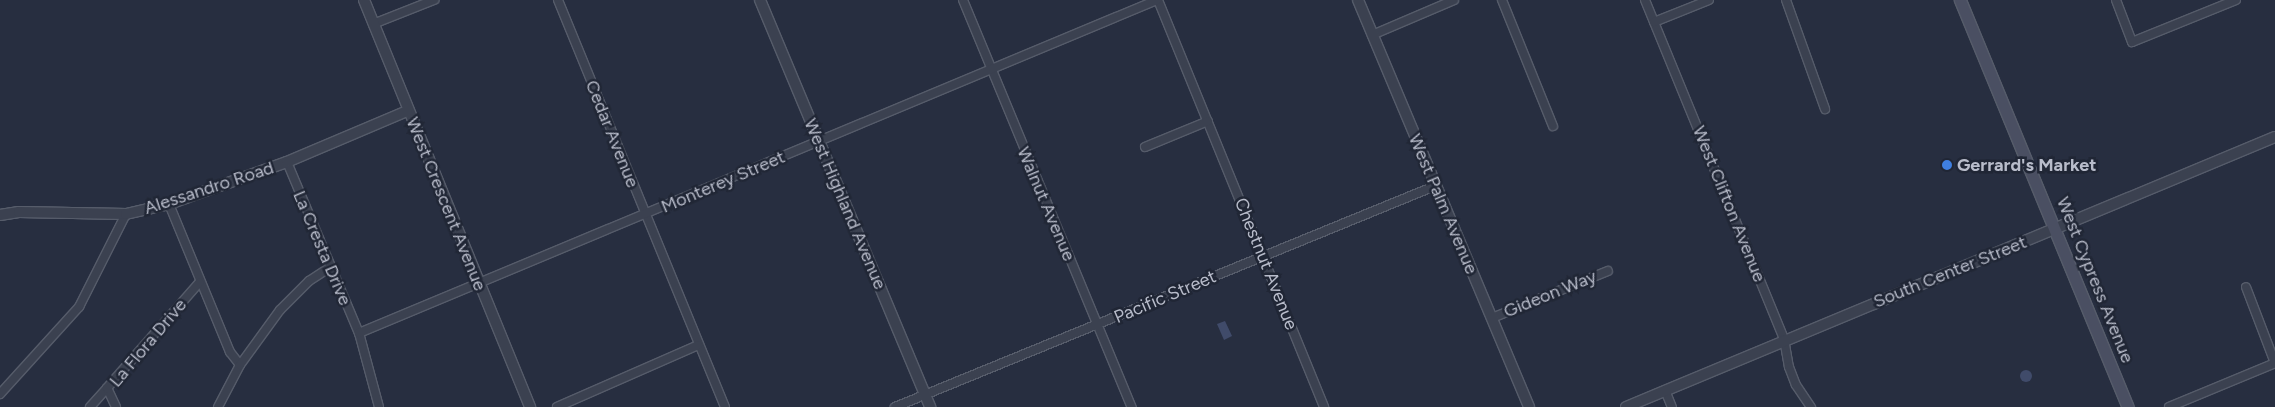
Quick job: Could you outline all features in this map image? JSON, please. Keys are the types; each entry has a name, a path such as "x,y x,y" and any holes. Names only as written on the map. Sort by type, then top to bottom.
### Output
{"main road":[{"name":"West Cypress Avenue","path":"1960,0 2128,407"}],"street":[{"name":"West Crescent Avenue","path":"364,0 407,111 530,407"},
{"path":"373,24 434,0"},
{"name":"Cedar Avenue","path":"558,0 644,216 724,407"},
{"name":"West Highland Avenue","path":"760,0 930,407"},
{"name":"Walnut Avenue","path":"962,0 1132,407"},
{"name":"Monterey Street","path":"359,333 644,216 1158,0"},
{"name":"Chestnut Avenue","path":"1158,0 1324,407"},
{"name":"West Palm Avenue","path":"1358,0 1529,407"},
{"path":"1372,35 1454,0"},
{"path":"1502,0 1553,126"},
{"name":"West Clifton Avenue","path":"1644,0 1784,339 1792,376 1811,407"},
{"path":"1654,22 1709,0"},
{"path":"1786,0 1825,109"},
{"path":"2116,0 2132,42 2236,0"},
{"name":"Alessandro Road","path":"0,216 19,212 126,214 169,204 287,162 407,111"},
{"path":"1145,147 1208,121"},
{"name":"South Center Street","path":"1626,407 1784,339 2055,230 2275,138"},
{"name":"La Cresta Drive","path":"287,162 329,268 359,333"},
{"name":"Pacific Street","path":"895,407 1435,186"},
{"path":"169,204 199,283 230,352 240,364"},
{"path":"0,394 79,308 126,214"},
{"path":"218,407 240,364 281,309 309,281 329,268"},
{"name":"Gideon Way","path":"1492,318 1608,270"},
{"name":"La Flora Drive","path":"116,407 107,388 199,283"},
{"path":"2170,407 2275,363 2246,287"},
{"path":"359,333 379,407"},
{"path":"557,407 698,345"},
{"path":"90,407 107,388"},
{"path":"1665,390 1672,407"}],"water":[{"path":"1225,321 1232,336 1224,340 1217,324"},
{"path":"2024,370 2028,370 2032,376 2028,382 2024,382 2020,378 2020,374"}],"place":[{"name":"Gerrard's Market","path":"1947,165"}]}
